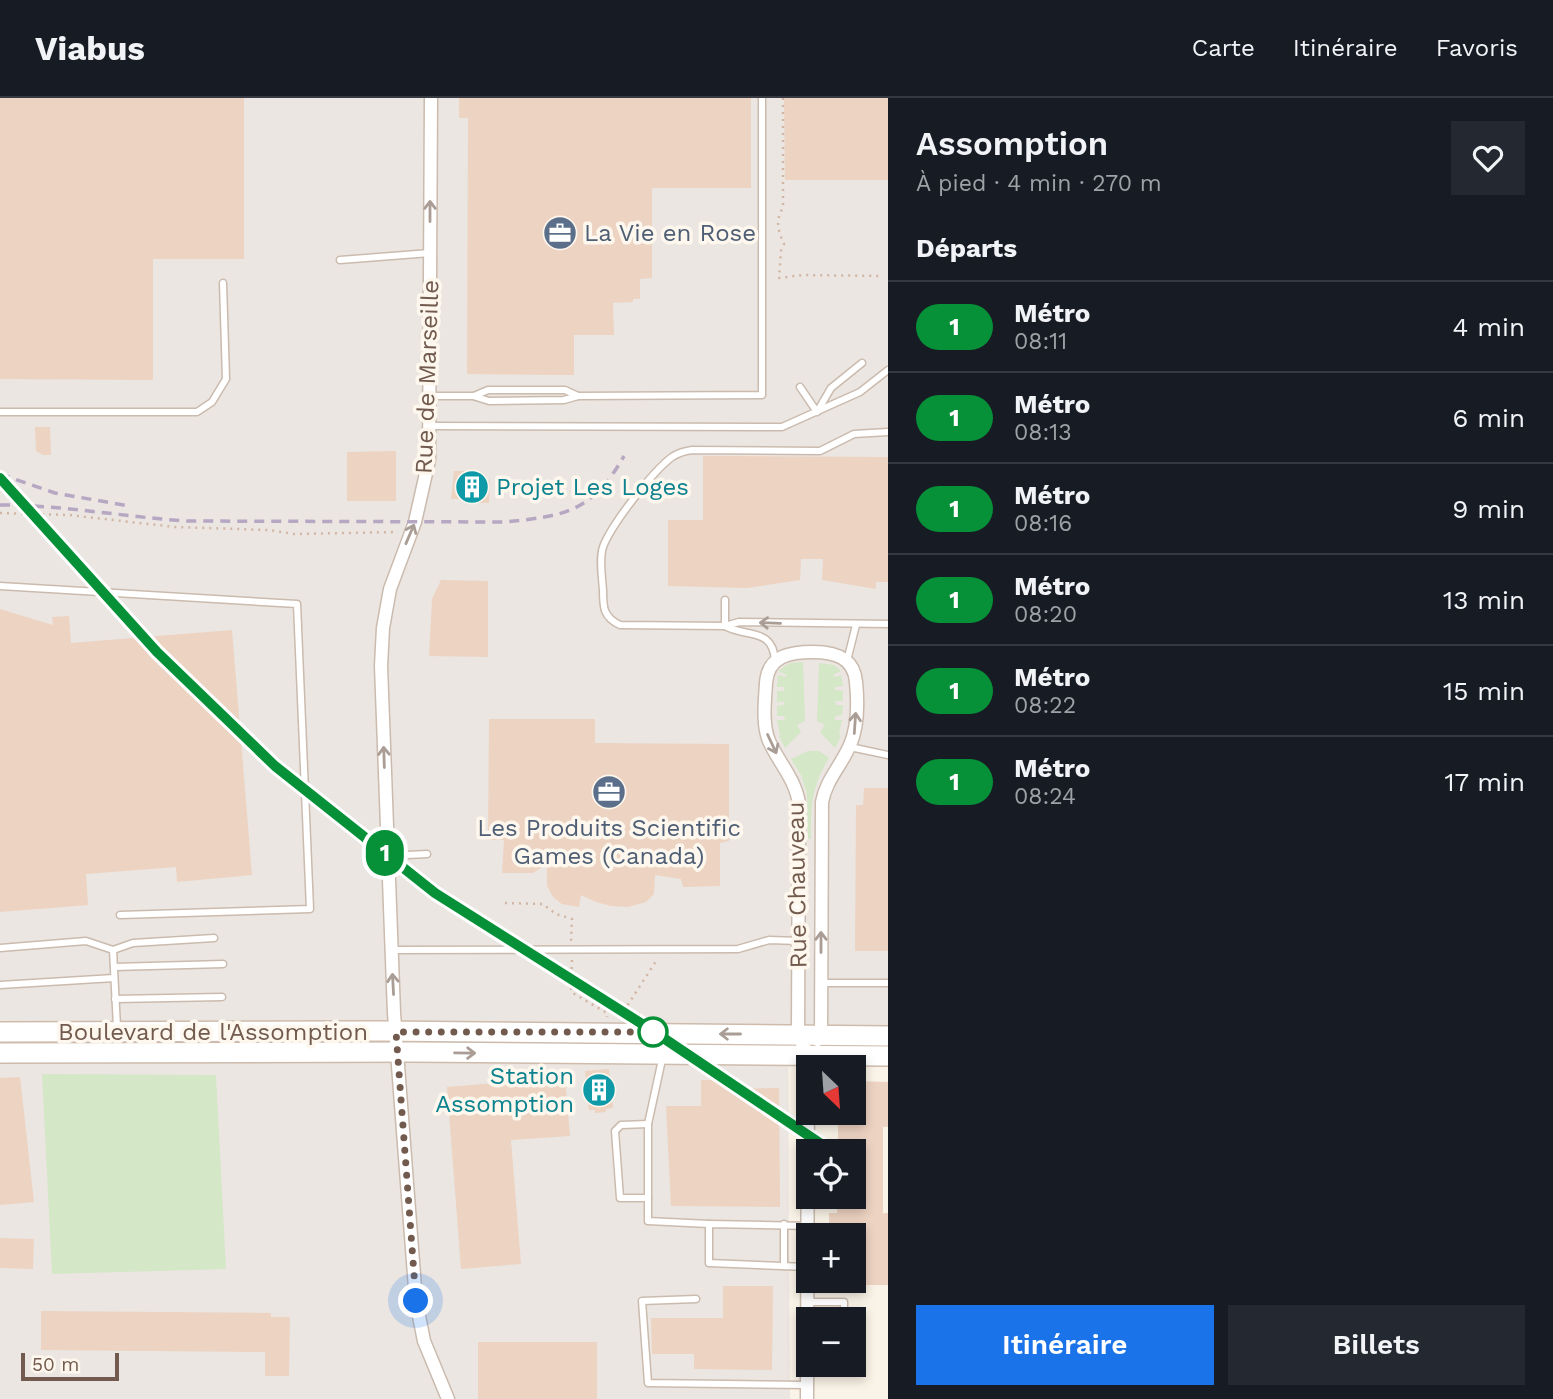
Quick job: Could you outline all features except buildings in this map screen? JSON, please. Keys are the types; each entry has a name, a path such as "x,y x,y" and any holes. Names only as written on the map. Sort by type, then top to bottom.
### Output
{"street":[{"name":"Rue de Marseille","path":"431,98 430,426 425,480 411,531 390,589 381,648 391,950 416,1301 424,1341 447,1399"},
{"path":"775,661 791,653 830,652 847,661"},
{"name":"Rue Chauveau","path":"775,661 766,681 765,727 798,797 799,1035 808,1055"},
{"name":"Rue Chauveau","path":"821,1035 822,803 825,788 850,747 856,731 856,685 854,672 847,661"},
{"name":"Boulevard de l'Assomption","path":"0,1032 888,1036"},
{"path":"808,1055 821,1035"},
{"name":"Boulevard de l'Assomption","path":"0,1054 397,1052 796,1055"},
{"name":"Boulevard de l'Assomption","path":"866,1056 888,1056"},
{"name":"Rue Chauveau","path":"807,1223 808,1125"},
{"name":"Rue Chauveau","path":"807,1293 807,1399"}],"lane":[{"path":"430,396 473,396 489,401 564,400 578,396 762,396 762,98"},
{"path":"340,260 430,253"},
{"path":"0,412 197,412 212,402 226,379 223,284"},
{"path":"817,411 831,388 862,363"},
{"path":"430,426 782,427 860,392 888,370"},
{"path":"800,387 817,411"},
{"path":"473,396 488,390 565,390 578,396"},
{"path":"888,432 854,435 820,451 681,452 666,463 622,514 601,550 603,611 620,625 725,626 739,622 888,624"},
{"path":"0,586 297,604 310,909 120,915"},
{"path":"725,600 725,626"},
{"path":"847,661 856,625"},
{"path":"725,626 736,632 748,632 766,639 773,647 775,661"},
{"path":"850,747 888,755"},
{"path":"387,856 427,854"},
{"path":"0,948 86,941 113,950 133,943 214,938"},
{"path":"391,950 738,949 769,940 799,940"},
{"path":"113,950 116,1054"},
{"path":"114,967 223,964"},
{"path":"0,985 114,978"},
{"path":"821,983 888,983"},
{"path":"115,999 222,997"},
{"path":"663,1055 648,1124 648,1221 796,1225"},
{"path":"648,1124 621,1125 615,1131 620,1198 648,1198"},
{"path":"709,1224 709,1263 796,1267"},
{"path":"783,1266 784,1224"},
{"path":"696,1300 642,1301 648,1383 807,1385"},
{"path":"807,1302 844,1303 844,1307"}],"path":[{"path":"783,98 783,208 778,216 778,233 784,244 779,278 803,275 881,276"},
{"path":"0,513 69,515 175,527 269,530 294,534 411,531"},
{"path":"505,903 543,904 556,914 572,919 571,941"},
{"path":"572,958 572,992 607,1013 607,1022"},
{"path":"616,1023 659,958"}],"shaded area":[{"path":"0,98 888,98 888,1026 788,1024 790,1399 0,1399"}],"green space":[{"path":"803,662 805,721 797,725 801,732 785,748 779,736 777,720 785,720 784,716 777,716 777,706 784,705 785,702 777,702 777,691 784,691 785,687 777,687 778,675 787,675 778,671 790,663"},
{"path":"819,663 834,665 841,671 833,675 841,675 843,686 835,687 835,690 843,691 843,701 835,701 836,705 843,705 842,715 835,716 835,720 842,720 839,734 841,736 835,748 820,732 825,725 817,721"},
{"path":"808,751 819,751 829,758 813,797 811,839 808,839 807,794 801,775 791,759"},
{"path":"42,1074 216,1075 226,1269 52,1274"}],"railway":[{"path":"0,505 187,521 504,522 544,517 575,508 600,489 624,456"},
{"path":"0,474 55,493 129,506"}],"metro line":[{"name":"1","path":"0,478 157,652 275,766 435,893 650,1029 814,1139"}],"place":[{"name":"La Vie en Rose","path":"560,233"},
{"name":"Projet Les Loges","path":"472,487"},
{"name":"Les Produits Scientific Games (Canada)","path":"609,792"},
{"name":"Station Assomption","path":"599,1090"}],"route":[{"path":"416,1301 396,1032 653,1032"}]}
